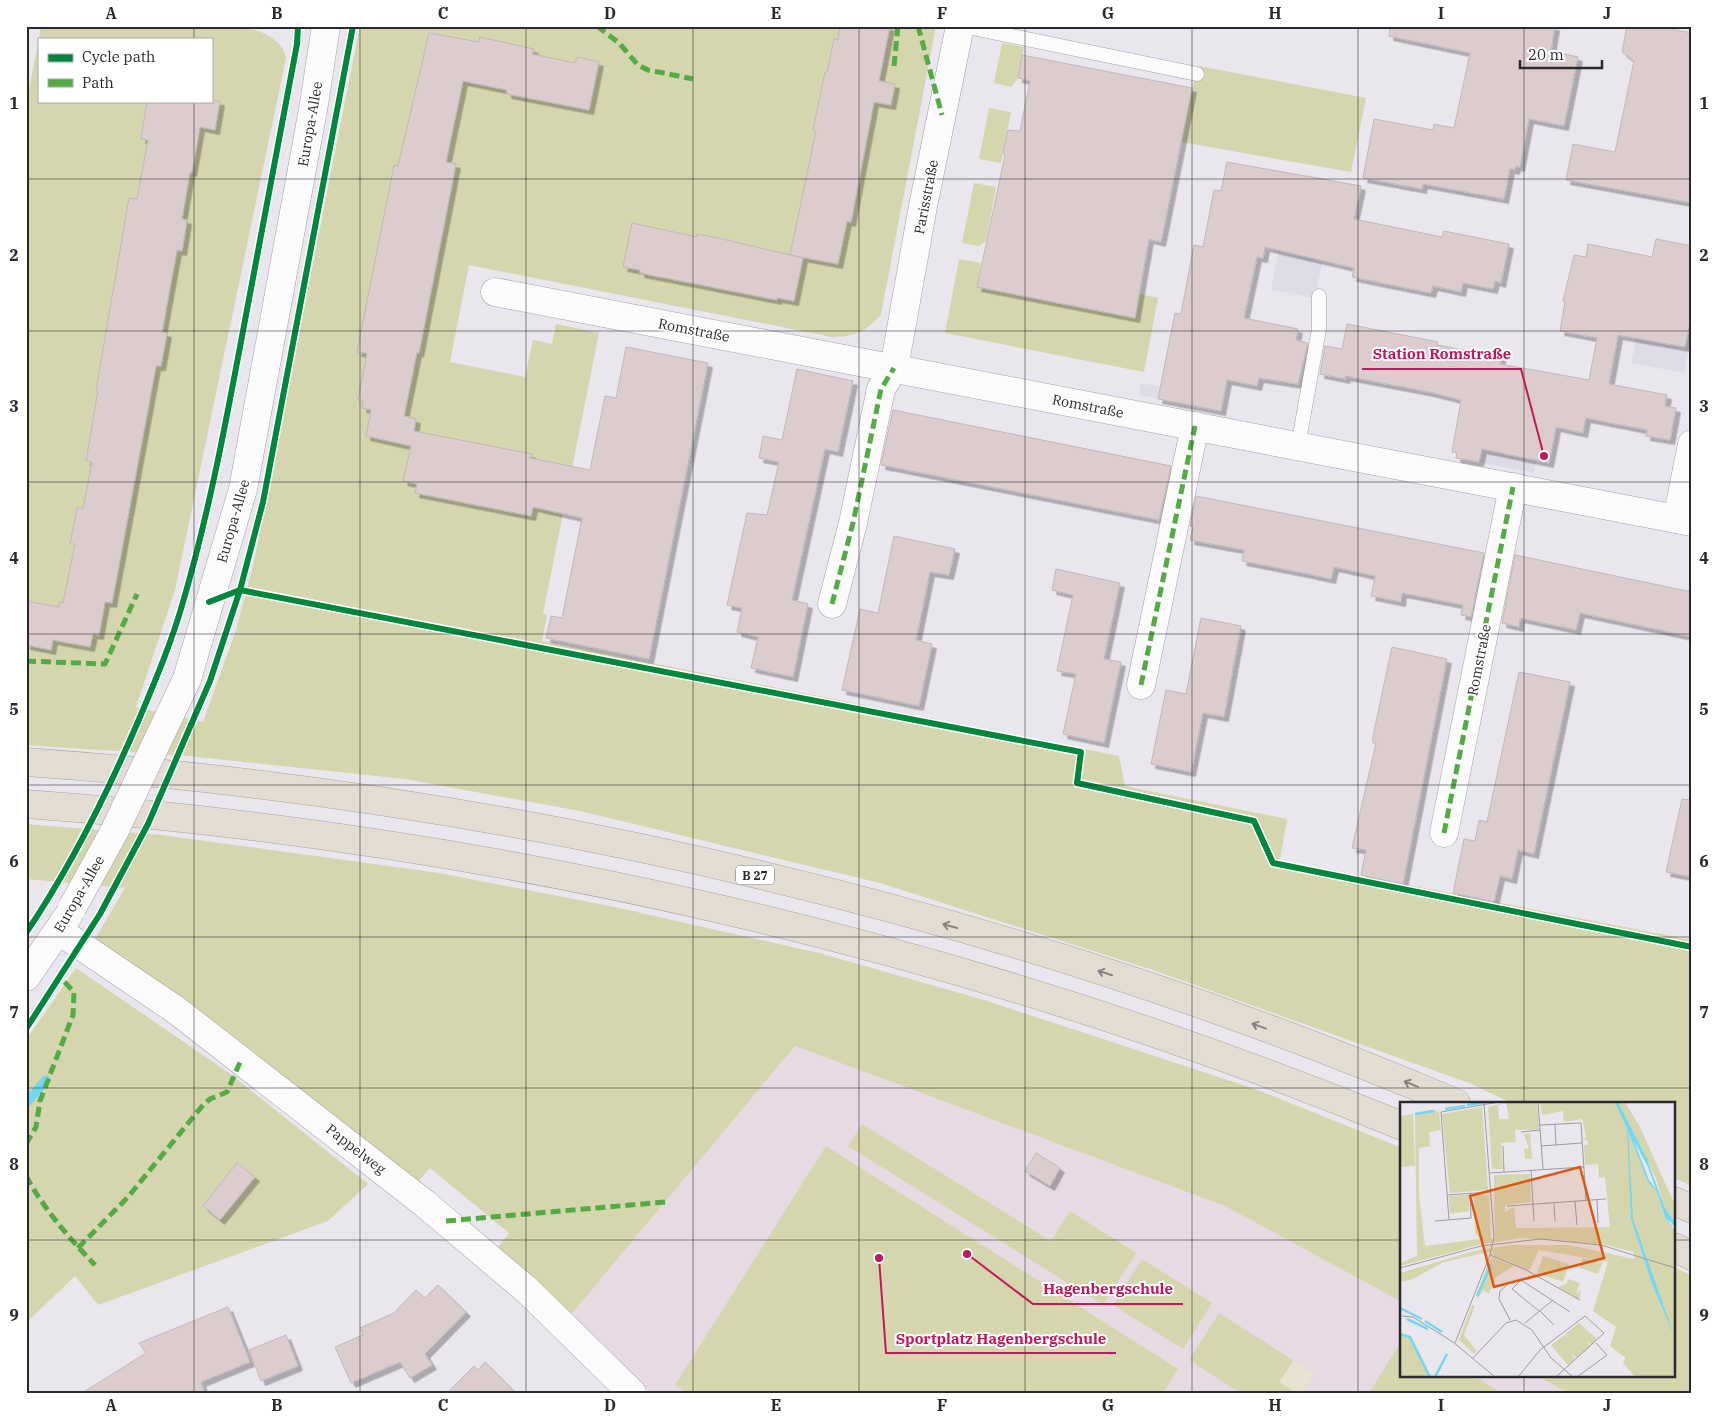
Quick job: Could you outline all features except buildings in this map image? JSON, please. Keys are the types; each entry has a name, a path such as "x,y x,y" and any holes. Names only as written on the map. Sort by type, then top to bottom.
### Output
{"highway":[{"name":"B 27","path":"26,762 212,779 416,807 674,856 775,879 977,933 1061,959 1260,1027 1453,1102"},
{"path":"26,804 231,824 406,848 588,881 752,918 926,962 1045,998 1225,1058 1400,1125"},
{"path":"1676,1201 1692,1209"},
{"path":"1676,1249 1692,1256"}],"street":[{"name":"Europa-Allee","path":"26,977 59,932 114,832 187,679 245,481 314,104 326,26"},
{"name":"Parisstraße","path":"894,368 923,206 961,26"},
{"name":"Romstraße","path":"495,292 1685,520"},
{"path":"832,604 853,523 881,389 894,368"},
{"path":"1141,685 1195,426"},
{"path":"1685,520 1692,444"},
{"name":"Romstraße","path":"1444,833 1513,487"},
{"name":"Pappelweg","path":"59,932 176,1010 424,1202 528,1292 632,1393"}],"lane":[{"path":"961,26 1197,74"},
{"path":"1298,446 1319,329 1319,296"}],"shaded area":[{"path":"1301,174 1338,181 1315,298 1271,290 1287,207 1295,208"},
{"path":"1656,239 1692,246 1692,333 1684,373 1631,363"},
{"path":"1141,383 1223,399 1221,411 1139,395"},
{"path":"1458,420 1540,444 1534,473 1456,458 1458,446 1453,444"},
{"path":"795,1046 1225,1206 1400,1301 1400,1376 1538,1376 1568,1393 652,1393 570,1316"}],"green space":[{"path":"41,26 241,26 269,36 284,51 286,58 175,590 136,707 203,722 236,630 254,562 360,26 936,26 881,314 860,332 848,336 832,337 469,265 450,362 525,377 533,340 552,344 556,324 599,333 543,614 547,615 542,641 1119,756 1125,786 1287,819 1280,860 1692,940 1692,1186 1676,1179 1676,1102 1509,1102 1469,1083 1156,971 880,883 580,811 405,779 189,756 26,745 26,105 38,44 38,102 212,102 212,38 39,38"},
{"path":"1002,43 1024,47 1018,78 1011,87 994,83"},
{"path":"1199,66 1366,98 1351,172 1181,142 1192,88"},
{"path":"989,108 1011,112 1001,163 979,159"},
{"path":"974,183 996,187 986,241 979,246 962,243"},
{"path":"959,259 981,263 977,287 1134,318 1139,294 1158,298 1144,372 945,333"},
{"path":"26,824 162,835 439,873 610,906 819,953 984,1000 1258,1090 1400,1147 1400,1301 1225,1206 795,1046 570,1316 494,1252 509,1233 430,1168 414,1186 94,941 125,888 26,879"},
{"path":"76,968 229,1073 368,1184 328,1221 98,1305 75,1276 26,1323 26,1040"},
{"path":"862,1124 1051,1241 1070,1211 1136,1253 1103,1305 848,1146"},
{"path":"826,1146 1178,1369 1163,1393 687,1393 675,1385"},
{"path":"1142,1259 1212,1303 1183,1349 1113,1305"},
{"path":"1676,1268 1692,1276 1692,1393 1568,1393 1538,1376 1676,1376"},
{"path":"1219,1313 1315,1374 1303,1393 1240,1393 1189,1360"},
{"path":"1400,1343 1400,1376 1475,1376 1501,1393 1369,1393"}],"sand":[{"path":"1294,1360 1315,1374 1303,1393 1296,1393 1279,1382"}],"waterway":[{"path":"26,1103 46,1080"}],"marked path":[{"path":"597,26 619,43 638,65 648,70 693,79"},
{"path":"894,66 898,26"},
{"path":"918,26 942,115"},
{"path":"832,604 853,523 881,389 894,368"},
{"path":"1141,685 1195,426"},
{"path":"1444,833 1513,487"},
{"path":"26,661 105,664 137,594"},
{"path":"26,1144 36,1127 40,1101 73,1015 74,992 60,977"},
{"path":"78,1248 128,1197 203,1105 210,1099 227,1092 241,1060"},
{"path":"26,1176 58,1223 95,1265"},
{"path":"446,1221 665,1202"}],"cycle path":[{"path":"26,933 74,855 102,800 146,703 179,617 201,535 223,433 297,44 298,26"},
{"path":"26,1029 100,914 148,824 210,681 240,590 263,502 353,26"},
{"path":"209,602 240,590 1081,752 1077,783 1254,821 1273,863 1692,947"}],"place":[{"name":"Station Romstraße","path":"1544,456"},
{"name":"Hagenbergschule","path":"967,1254"},
{"name":"Sportplatz Hagenbergschule","path":"879,1258"}]}
